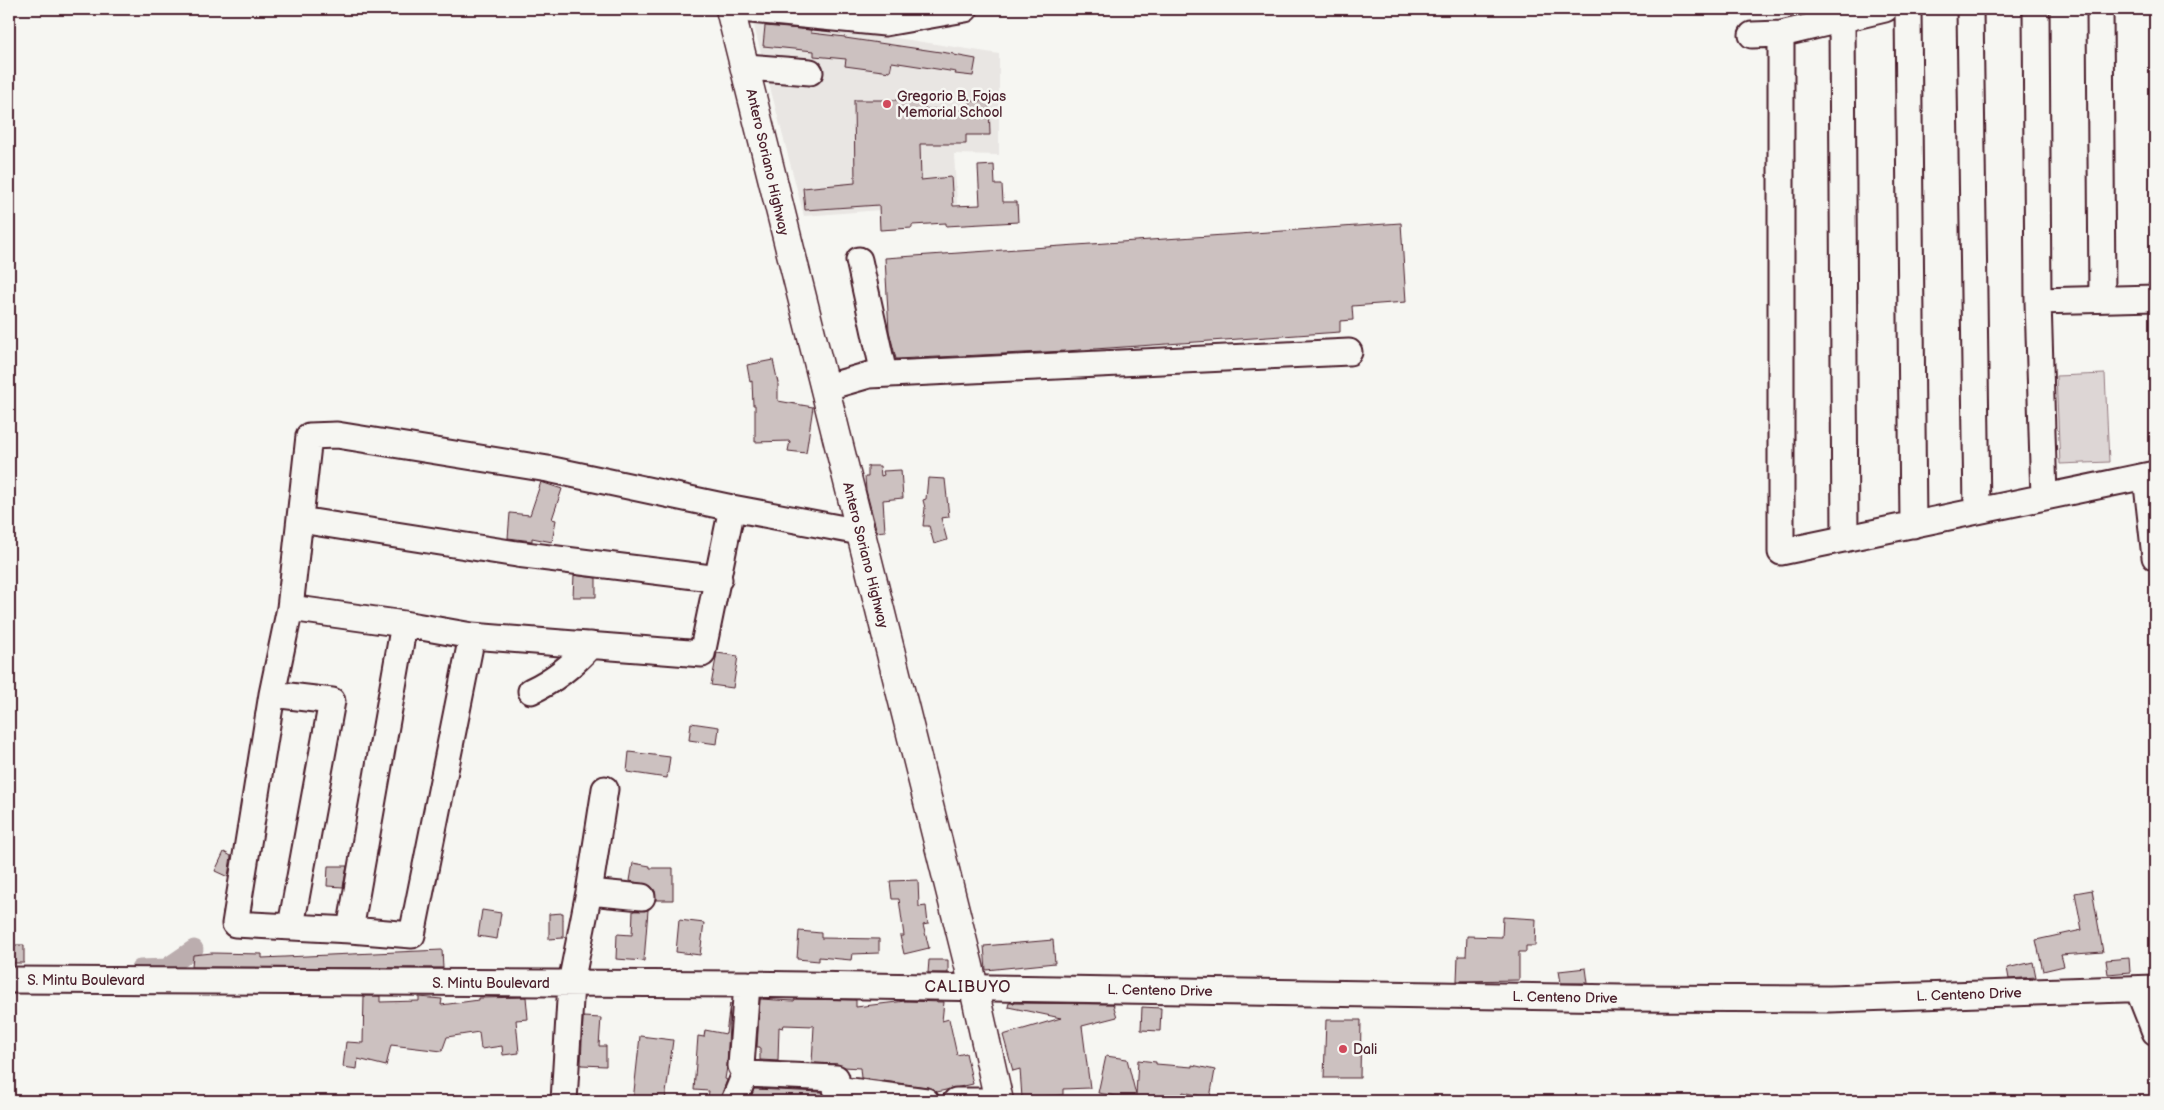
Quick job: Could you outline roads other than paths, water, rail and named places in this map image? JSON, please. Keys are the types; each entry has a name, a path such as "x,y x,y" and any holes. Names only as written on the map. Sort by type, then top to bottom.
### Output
{"main road":[{"name":"Antero Soriano Highway","path":"730,9 974,988 998,1101"}],"street":[{"path":"741,9 885,23 966,9"},
{"path":"1752,35 1780,34 1885,9"},
{"path":"1908,9 1913,525"},
{"path":"1970,9 1977,511"},
{"path":"2036,9 2038,301 2044,497"},
{"path":"2100,9 2102,299"},
{"path":"1842,19 1846,539"},
{"path":"1780,34 1781,552 2151,475 2155,557"},
{"path":"746,67 810,72"},
{"path":"859,260 884,374"},
{"path":"2038,301 2155,298"},
{"path":"824,388 869,374 1349,352"},
{"path":"472,636 412,935 235,924 272,694 290,608 309,436 337,435 548,469 732,508 860,532"},
{"path":"290,608 404,624 472,636 702,654 719,579 732,508"},
{"path":"300,520 517,554 719,579"},
{"path":"350,930 404,624"},
{"path":"531,692 573,666 591,646"},
{"path":"272,694 332,701 291,926"},
{"path":"564,1101 570,984 589,892 605,789"},
{"path":"589,892 642,897"},
{"name":"S. Mintu Boulevard","path":"9,980 747,984 974,988"},
{"path":"734,1101 745,1074 741,1066 747,984"},
{"name":"L. Centeno Drive","path":"974,988 1400,993 1622,998 1830,999 2147,989"},
{"path":"2147,989 2155,1032"},
{"path":"745,1074 836,1078 836,1089 926,1101"},
{"path":"956,1101 998,1101"}],"waterway":[{"path":"140,969 166,968 194,949"}],"place":[{"name":"Gregorio B. Fojas Memorial School","path":"887,104"},
{"name":"Dali","path":"1343,1049"}],"district":[{"name":"CALIBUYO","path":"968,986"}]}
